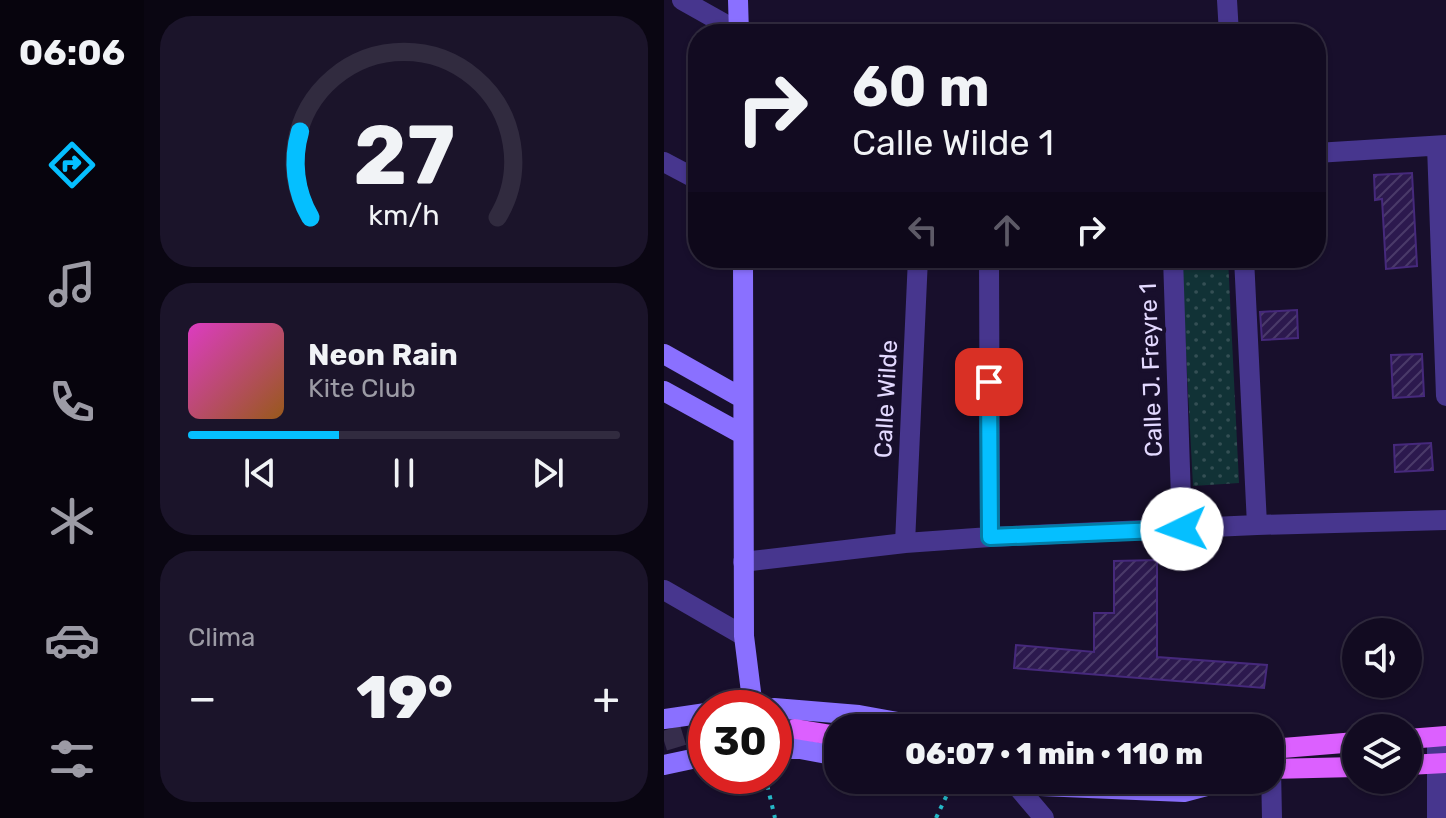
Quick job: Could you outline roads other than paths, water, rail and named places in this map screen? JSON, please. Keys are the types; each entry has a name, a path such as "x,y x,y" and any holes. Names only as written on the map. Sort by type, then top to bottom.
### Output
{"main road":[{"path":"738,0 739,24"},
{"path":"743,268 744,636 752,690"},
{"path":"664,354 742,398"},
{"path":"664,391 742,434"},
{"path":"792,709 847,714"},
{"path":"664,719 688,716"},
{"path":"795,729 824,734"},
{"path":"1284,747 1342,743"},
{"path":"792,749 824,753"},
{"path":"664,765 688,760"},
{"path":"1284,769 1342,767"}],"street":[{"path":"682,0 723,24"},
{"path":"1227,0 1228,24"},
{"path":"1326,152 1442,146 1446,396"},
{"path":"664,162 688,175"},
{"name":"Calle Wilde","path":"905,543 918,268"},
{"path":"989,268 990,537"},
{"name":"Calle J. Freyre 1","path":"1174,268 1194,534"},
{"path":"1244,268 1247,531"},
{"path":"743,562 905,543 990,537 1194,534 1446,520"},
{"path":"664,590 744,636"},
{"path":"1437,818 1441,736"},
{"path":"1024,794 1044,818"},
{"path":"1271,794 1272,818"}],"tunnel":[{"path":"664,741 688,734"}]}
